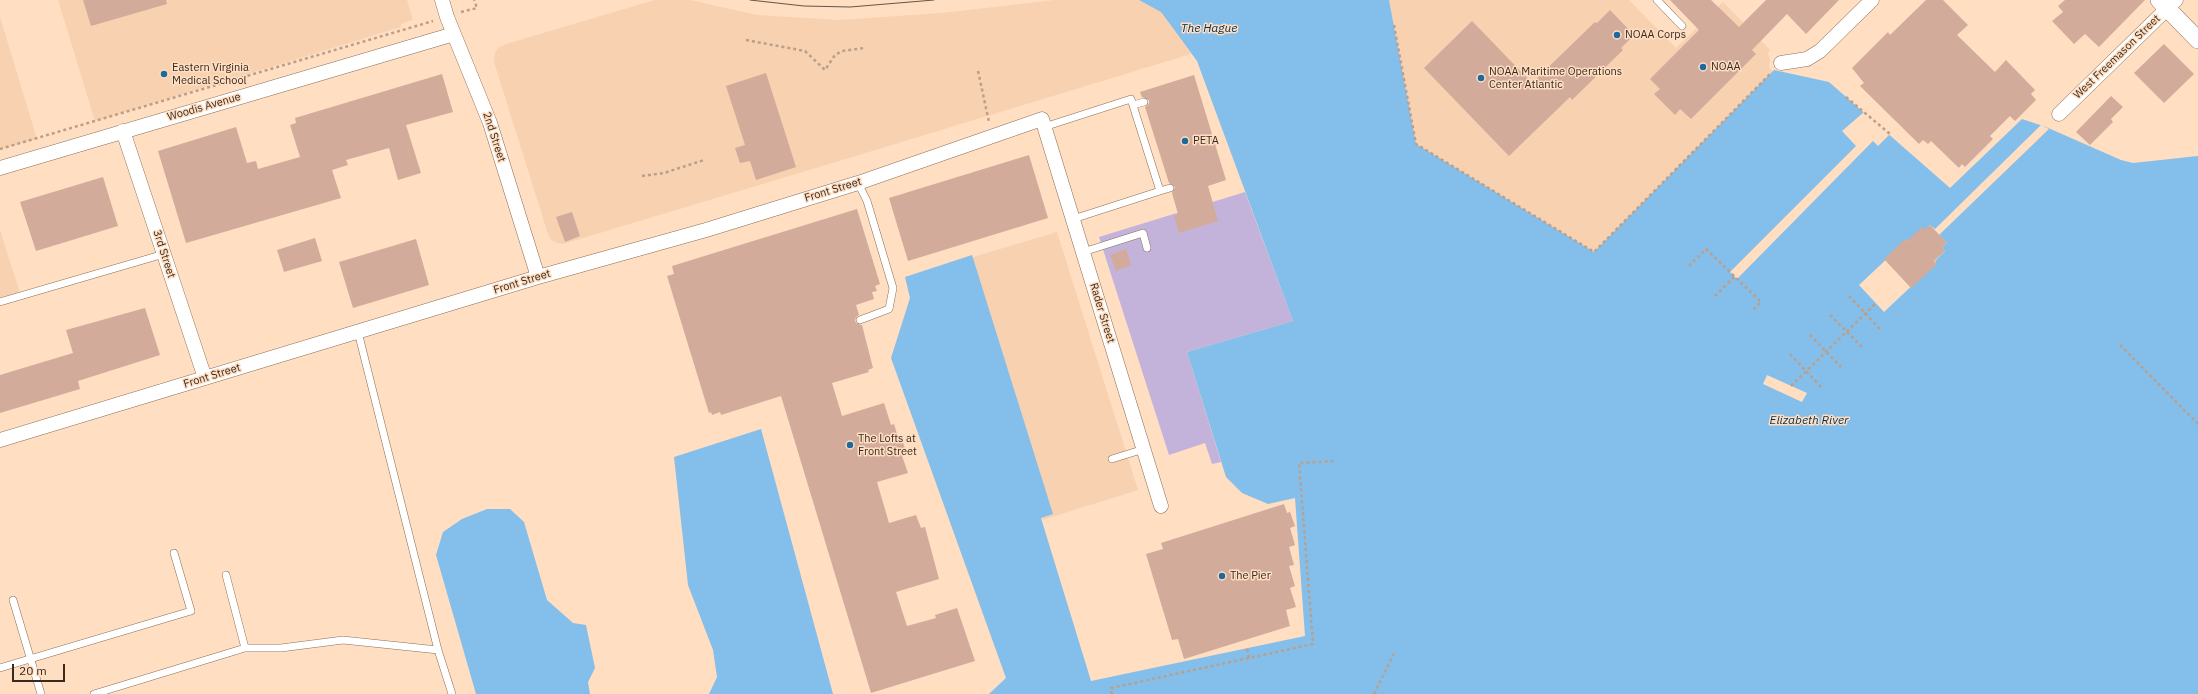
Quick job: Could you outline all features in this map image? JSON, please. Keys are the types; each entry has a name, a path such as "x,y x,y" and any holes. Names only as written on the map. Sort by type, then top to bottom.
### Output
{"street":[{"name":"2nd Street","path":"442,0 490,123 538,277"},
{"path":"1777,67 1806,59 1820,51 1872,0"},
{"path":"2167,3 2198,40"},
{"name":"West Freemason Street","path":"2059,114 2167,3"},
{"name":"Woodis Avenue","path":"0,168 454,34"},
{"name":"Front Street","path":"0,440 538,277 706,230 858,183 994,136 1043,123"},
{"name":"Rader Street","path":"1043,123 1161,506"},
{"name":"3rd Street","path":"123,131 205,378"}],"lane":[{"path":"1657,0 1682,26"},
{"path":"1043,123 1131,99 1160,191"},
{"path":"1133,105 1144,102"},
{"path":"858,183 867,201 893,288 889,309 860,320"},
{"path":"1073,219 1170,188"},
{"path":"1083,252 1143,233 1147,248"},
{"path":"0,302 164,254"},
{"path":"358,332 438,650 452,694"},
{"path":"1112,458 1144,449"},
{"path":"0,668 191,611 174,552"},
{"path":"226,575 245,648"},
{"path":"13,600 41,694"},
{"path":"94,694 245,648 281,648 343,640 438,650"}],"path":[{"path":"474,0 477,8"},
{"path":"0,149 417,25"},
{"path":"1394,25 1416,144 1594,252 1777,67"},
{"path":"746,40 805,51 826,70 834,55 842,51 864,48"},
{"path":"978,71 994,136"},
{"path":"1846,97 1890,134"},
{"path":"642,176 664,173 704,160"},
{"path":"1689,266 1706,249 1761,302 1752,311"},
{"path":"1715,296 1735,276"},
{"path":"1849,296 1880,329"},
{"path":"1791,386 1876,303"},
{"path":"1830,314 1862,347"},
{"path":"1810,335 1841,367"},
{"path":"2120,345 2198,424"},
{"path":"1790,354 1822,388"},
{"path":"1112,694 1111,688 1313,644 1299,462 1334,461"},
{"path":"1247,649 1249,658"},
{"path":"1374,694 1394,653"}],"shaded area":[{"name":"Eastern Virginia Medical School","path":"58,0 407,0 413,20 401,24 401,27 95,121"},
{"path":"655,0 690,0 757,15 839,20 942,13 1055,0 1139,0 1161,12 1191,54 563,244 557,243 551,240 548,234 494,62 495,53 498,48 506,44"},
{"path":"1389,0 1629,0 1676,48 1723,2 1770,50 1768,53 1770,60 1769,67 1773,72 1594,252 1416,144"},
{"path":"0,17 37,139 0,149"},
{"path":"1245,192 1293,321 1187,352 1221,462 1212,464 1205,443 1169,455 1099,237"},
{"path":"0,230 20,293 0,298"},
{"path":"1057,232 1138,490 1042,520 960,261"}],"water":[{"name":"Elizabeth River","path":"1139,0 1389,0 1416,144 1594,252 1774,70 1829,82 1950,188 2022,119 2046,127 2121,160 2133,163 2198,156 2198,694 989,694 1006,678 891,358 910,298 905,277 972,255 1053,514 1041,518 1091,681 1305,636 1295,498 1268,504 1242,493 1226,477 1187,352 1293,321 1197,61 1161,12"},
{"path":"761,429 833,694 709,694 717,677 713,650 688,585 674,457"},
{"path":"487,509 510,509 524,522 547,600 573,623 586,625 595,668 588,682 590,694 476,694 436,555 443,532 462,519"}],"pier":[{"path":"1864,112 1890,134 1878,146 1873,141 1737,279 1730,272 1856,146 1842,131"},
{"path":"2041,125 2049,129 1939,235 1947,243 1942,247 1945,251 1935,261 1936,263 1884,312 1859,285 1907,240 1910,244 1930,225 1935,229"},
{"path":"1767,375 1807,393 1802,402 1763,384"}],"building":[{"path":"83,0 166,0 167,4 91,26"},
{"name":"NOAA","path":"1670,0 1711,0 1739,27 1766,0 1839,0 1806,34 1787,14 1752,50 1756,54 1691,119 1680,109 1675,115 1654,94 1660,89 1650,79 1699,30"},
{"path":"1926,0 1943,0 1968,25 1957,35 1995,72 2006,60 2035,90 2031,94 2036,100 2015,121 2010,116 1990,136 1993,139 1965,167 1962,164 1959,168 1931,141 1928,144 1923,140 1919,144 1860,86 1864,83 1852,68 1888,32 1890,35"},
{"path":"2065,0 2145,0 2099,47 2085,34 2074,44 2052,21 2063,12 2058,6"},
{"name":"NOAA Maritime Operations Center Atlantic","path":"1610,10 1634,35 1621,48 1623,50 1572,100 1570,97 1509,156 1424,68 1472,21 1532,83 1595,22 1597,23"},
{"path":"2164,44 2194,74 2164,103 2134,73"},
{"path":"766,73 796,167 756,180 750,161 740,163 735,148 745,145 726,86"},
{"path":"442,74 453,112 406,125 421,173 398,180 389,148 346,160 348,165 332,170 341,198 186,243 158,151 236,127 247,163 256,161 258,169 300,157 290,125 296,123 295,118"},
{"name":"PETA","path":"1194,75 1226,180 1208,186 1218,221 1179,233 1174,216 1178,214 1172,193 1175,187 1169,183 1145,107 1149,104 1149,100 1142,97 1140,92"},
{"path":"2111,96 2123,107 2111,119 2113,122 2090,145 2076,132"},
{"path":"1029,155 1048,218 908,261 889,198"},
{"path":"103,177 118,226 36,251 20,202"},
{"name":"The Lofts at Front Street","path":"857,209 880,284 875,286 877,291 872,292 874,299 856,305 859,315 856,317 855,321 857,324 862,325 873,368 868,370 869,372 832,383 842,416 884,403 891,425 894,424 898,437 901,436 906,452 901,453 908,473 877,482 889,523 916,515 921,528 925,527 939,579 896,592 907,626 936,618 935,615 957,608 975,661 871,693 781,396 721,415 720,412 712,415 711,412 709,413 667,276 674,274 672,266"},
{"path":"572,212 580,236 565,242 556,217"},
{"path":"1930,225 1947,243 1942,247 1945,251 1934,261 1937,264 1911,288 1884,259 1905,239 1907,241 1922,227 1924,230"},
{"path":"315,238 322,261 284,272 277,250"},
{"path":"416,239 429,285 353,308 339,262"},
{"path":"1126,249 1131,265 1116,271 1110,255"},
{"path":"145,308 160,355 78,381 80,389 0,413 0,375 73,353 66,330"},
{"name":"The Pier","path":"1284,504 1287,513 1290,512 1295,526 1290,528 1295,545 1289,547 1294,565 1289,566 1295,586 1290,588 1296,607 1286,610 1290,626 1184,659 1178,639 1172,640 1146,554 1163,549 1161,543"}],"tram line":[{"path":"750,0 804,6 850,7 934,0"}],"place":[{"name":"NOAA Corps","path":"1617,35"},
{"name":"NOAA","path":"1703,67"},
{"name":"Eastern Virginia Medical School","path":"164,74"},
{"name":"NOAA Maritime Operations Center Atlantic","path":"1481,78"},
{"name":"PETA","path":"1185,141"},
{"name":"The Lofts at Front Street","path":"850,445"},
{"name":"The Pier","path":"1222,576"}],"water label":[{"name":"The Hague","path":"1209,29"}]}
